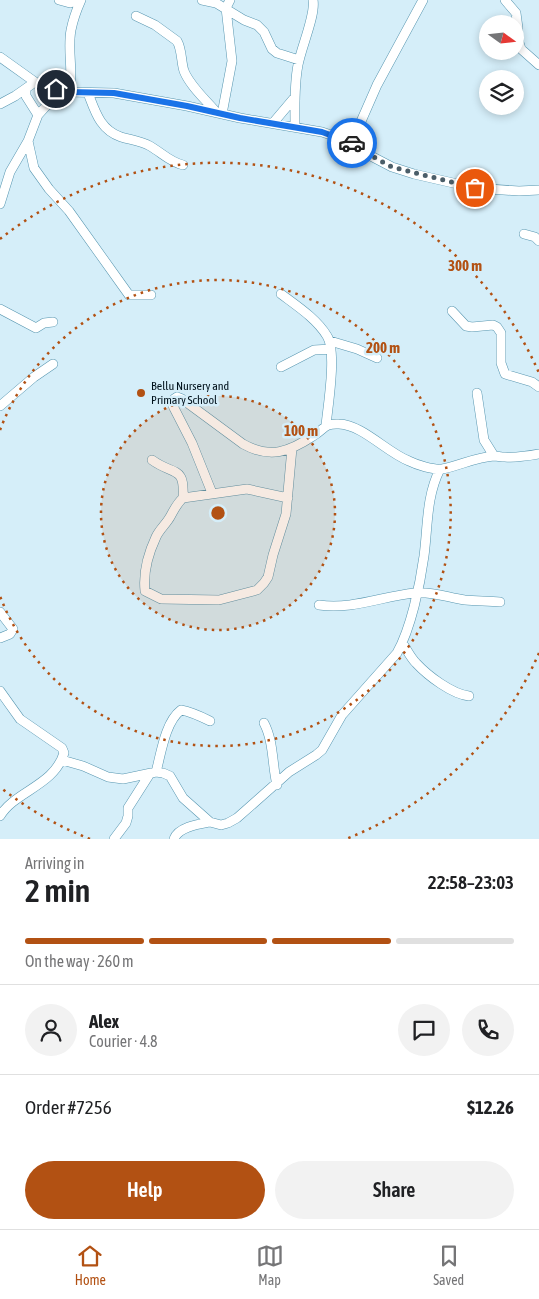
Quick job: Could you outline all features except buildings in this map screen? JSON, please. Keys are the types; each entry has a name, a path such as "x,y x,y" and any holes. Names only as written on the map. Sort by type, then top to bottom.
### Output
{"street":[{"path":"59,0 70,2 80,0 71,29 72,80 69,92"},
{"path":"202,0 228,4 244,20 257,25 264,32 272,48 277,52 299,60"},
{"path":"295,127 295,97 299,60 313,12 313,0"},
{"path":"352,142 377,84 423,0"},
{"path":"505,0 516,13 517,36 521,49 539,65"},
{"path":"219,113 232,61 228,4"},
{"path":"136,16 148,21 177,41 186,74 219,113"},
{"path":"0,57 35,82 56,89 69,92 114,93 322,132 352,142 392,167 414,174 475,188 519,191 539,190"},
{"path":"0,104 35,82"},
{"path":"26,89 26,96 38,115"},
{"path":"0,204 10,172 28,141 38,115 48,104 56,89"},
{"path":"88,93 100,121 107,130 150,146 171,161 183,165"},
{"path":"272,124 295,97"},
{"path":"28,141 34,168 49,189 69,211 129,295 150,295"},
{"path":"0,181 10,172"},
{"path":"524,234 535,237 539,241"},
{"path":"212,493 192,443 172,403 174,398 182,399 217,426 253,450 276,453 292,448 315,435 326,425 332,363 327,335 316,322 281,294"},
{"path":"0,308 36,328 44,323 53,322"},
{"path":"452,311 466,326 493,325 497,327 501,333 501,363 505,374 532,382 539,387"},
{"path":"281,367 314,350 330,345 357,349 377,358"},
{"path":"0,406 34,377 53,364"},
{"path":"477,393 484,440 494,456"},
{"path":"326,425 348,425 403,459 440,469 494,456 516,457 539,454"},
{"path":"288,498 248,489 183,498 178,502 171,516 156,536 143,578 144,591 161,599 219,600 257,590 268,577 286,514 288,498 292,448"},
{"path":"152,460 181,476 184,482 183,498"},
{"path":"62,760 83,766 108,777 123,779 153,774 170,776 183,798 210,822 220,825 238,818 290,772 322,750 342,715 390,663 403,644 417,592 424,555 430,497 440,469"},
{"path":"319,605 359,604 389,596 417,592 464,600 500,602"},
{"path":"0,612 14,629 10,634 0,638"},
{"path":"403,644 415,663 459,695 469,696"},
{"path":"0,691 20,720 62,748 64,753 62,760 43,782 4,809 0,816"},
{"path":"114,839 126,823 128,808 153,774 165,735 175,714 180,710 189,711 210,722"},
{"path":"264,724 269,733 277,785"},
{"path":"174,839 179,832 197,824 210,822"}],"way so far":[{"path":"352,143 392,167 475,188"}],"place":[{"name":"Bellu Nursery and Primary School","path":"141,393"}],"route":[{"path":"56,89 69,92 114,93 187,106 240,118 322,132 352,143"}]}
